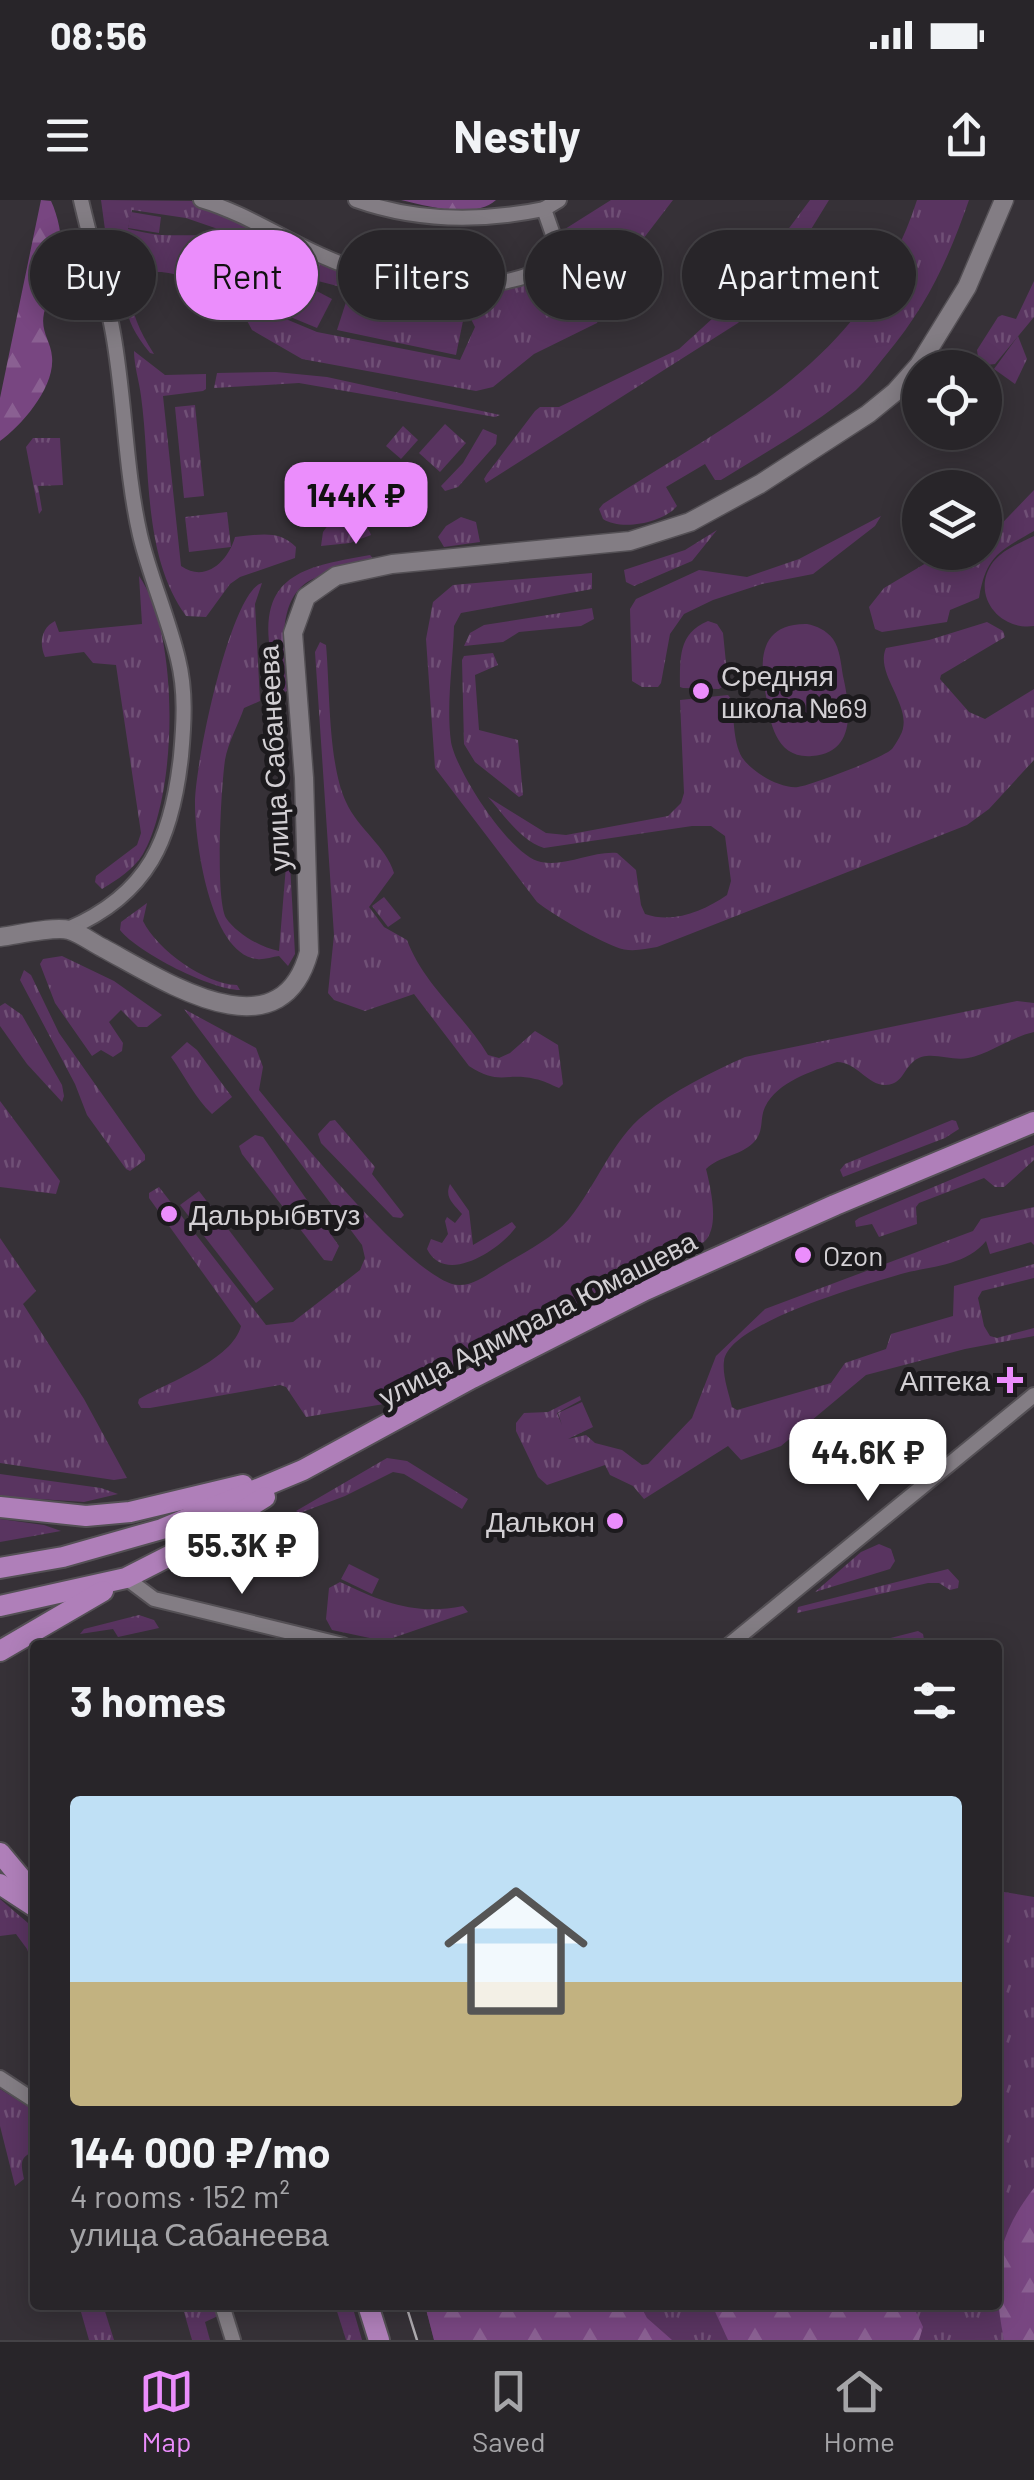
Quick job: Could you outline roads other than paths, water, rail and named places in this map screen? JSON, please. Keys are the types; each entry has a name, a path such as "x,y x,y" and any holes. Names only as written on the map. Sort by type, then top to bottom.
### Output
{"main road":[{"name":"улица Адмирала Юмашева","path":"0,1568 63,1557 162,1529 304,1470 472,1378 646,1290 1034,1122"},
{"path":"0,1508 63,1514 130,1512 304,1470"},
{"path":"0,1650 179,1551 304,1470"},
{"path":"63,1514 75,1533 63,1557"},
{"path":"0,1606 126,1578 168,1550 171,1543 162,1529"},
{"path":"0,1853 30,1890"},
{"path":"0,1884 30,1905"},
{"path":"370,2310 379,2340"}],"street":[{"path":"0,938 68,930 105,907 152,862 167,832 176,800 185,712 179,661 140,535 113,334 80,200"},
{"path":"200,200 322,256 367,272 472,285 517,278 552,265 558,249 544,209"},
{"path":"356,200 398,212 476,219 544,209 559,200"},
{"name":"улица Сабанеева","path":"68,930 213,1002 252,1008 280,997 303,973 309,952 304,778 293,633 306,598 336,576 392,564 630,541 690,522 760,484 868,414 919,365 967,286 1004,200"},
{"path":"735,1640 1034,1396"},
{"path":"126,1578 154,1599 322,1640"},
{"path":"0,2078 30,2098"},
{"path":"224,2310 233,2340"}],"tram line":[{"path":"408,2310 417,2340"}],"place":[{"name":"Средняя школа №69","path":"701,691"},
{"name":"Дальрыбвтуз","path":"169,1214"},
{"name":"Ozon","path":"803,1255"},
{"name":"Аптека","path":"1010,1380"},
{"name":"Далькон","path":"615,1521"}]}
